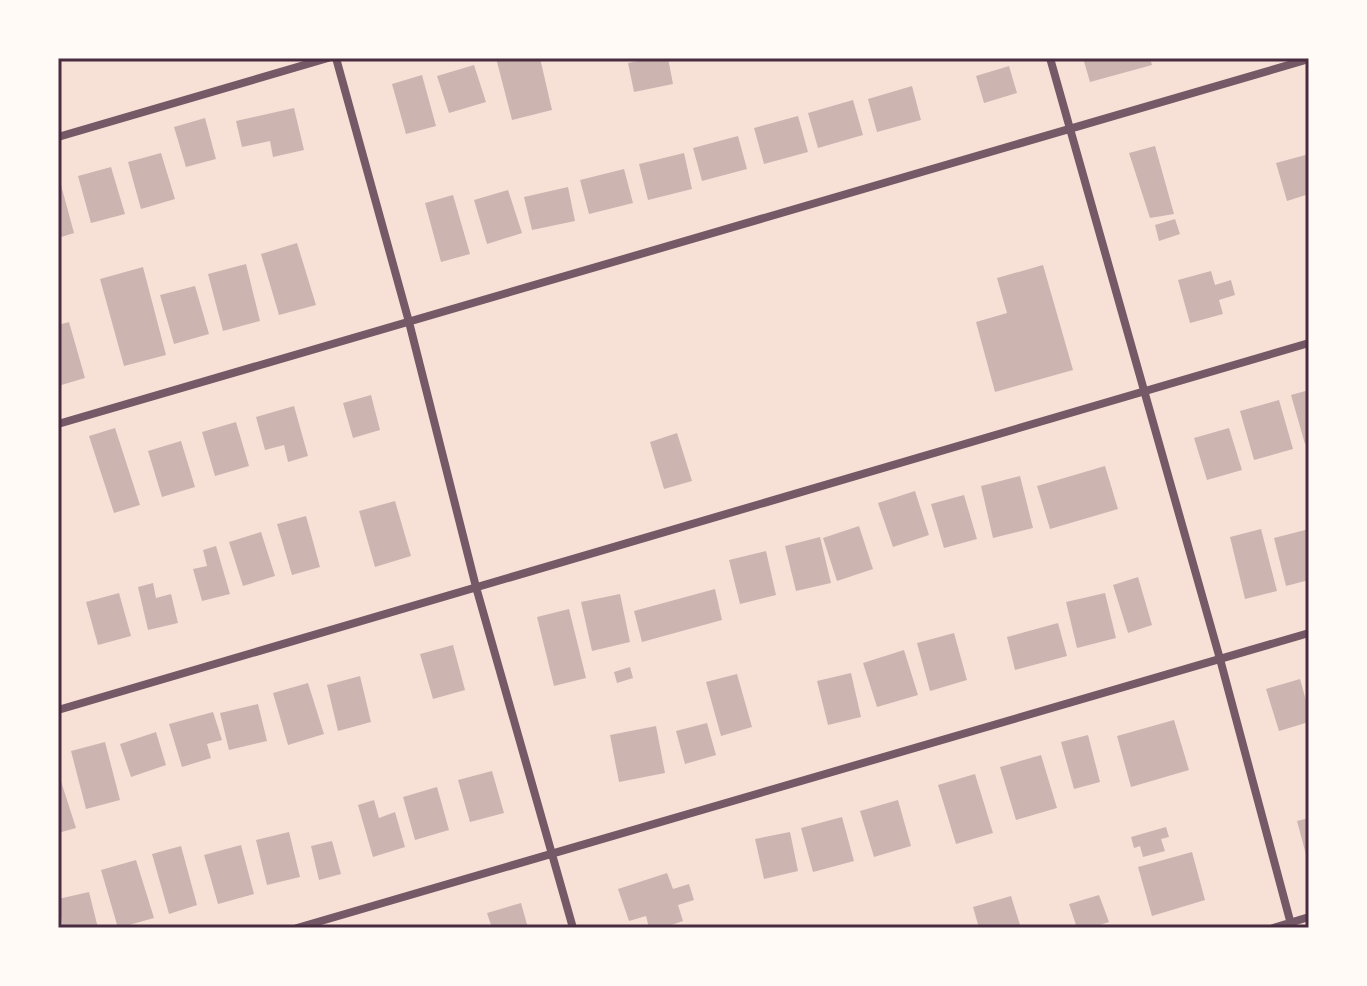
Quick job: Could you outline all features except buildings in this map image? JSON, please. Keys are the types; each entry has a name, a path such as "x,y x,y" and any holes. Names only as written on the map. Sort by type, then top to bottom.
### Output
{"street":[{"path":"58,137 328,58"},
{"path":"336,58 409,322 476,587 573,928"},
{"path":"1050,58 1292,925"},
{"path":"58,424 1309,59"},
{"path":"58,710 1309,343"},
{"path":"297,928 1309,633"},
{"path":"1273,928 1292,925 1309,917"}]}
